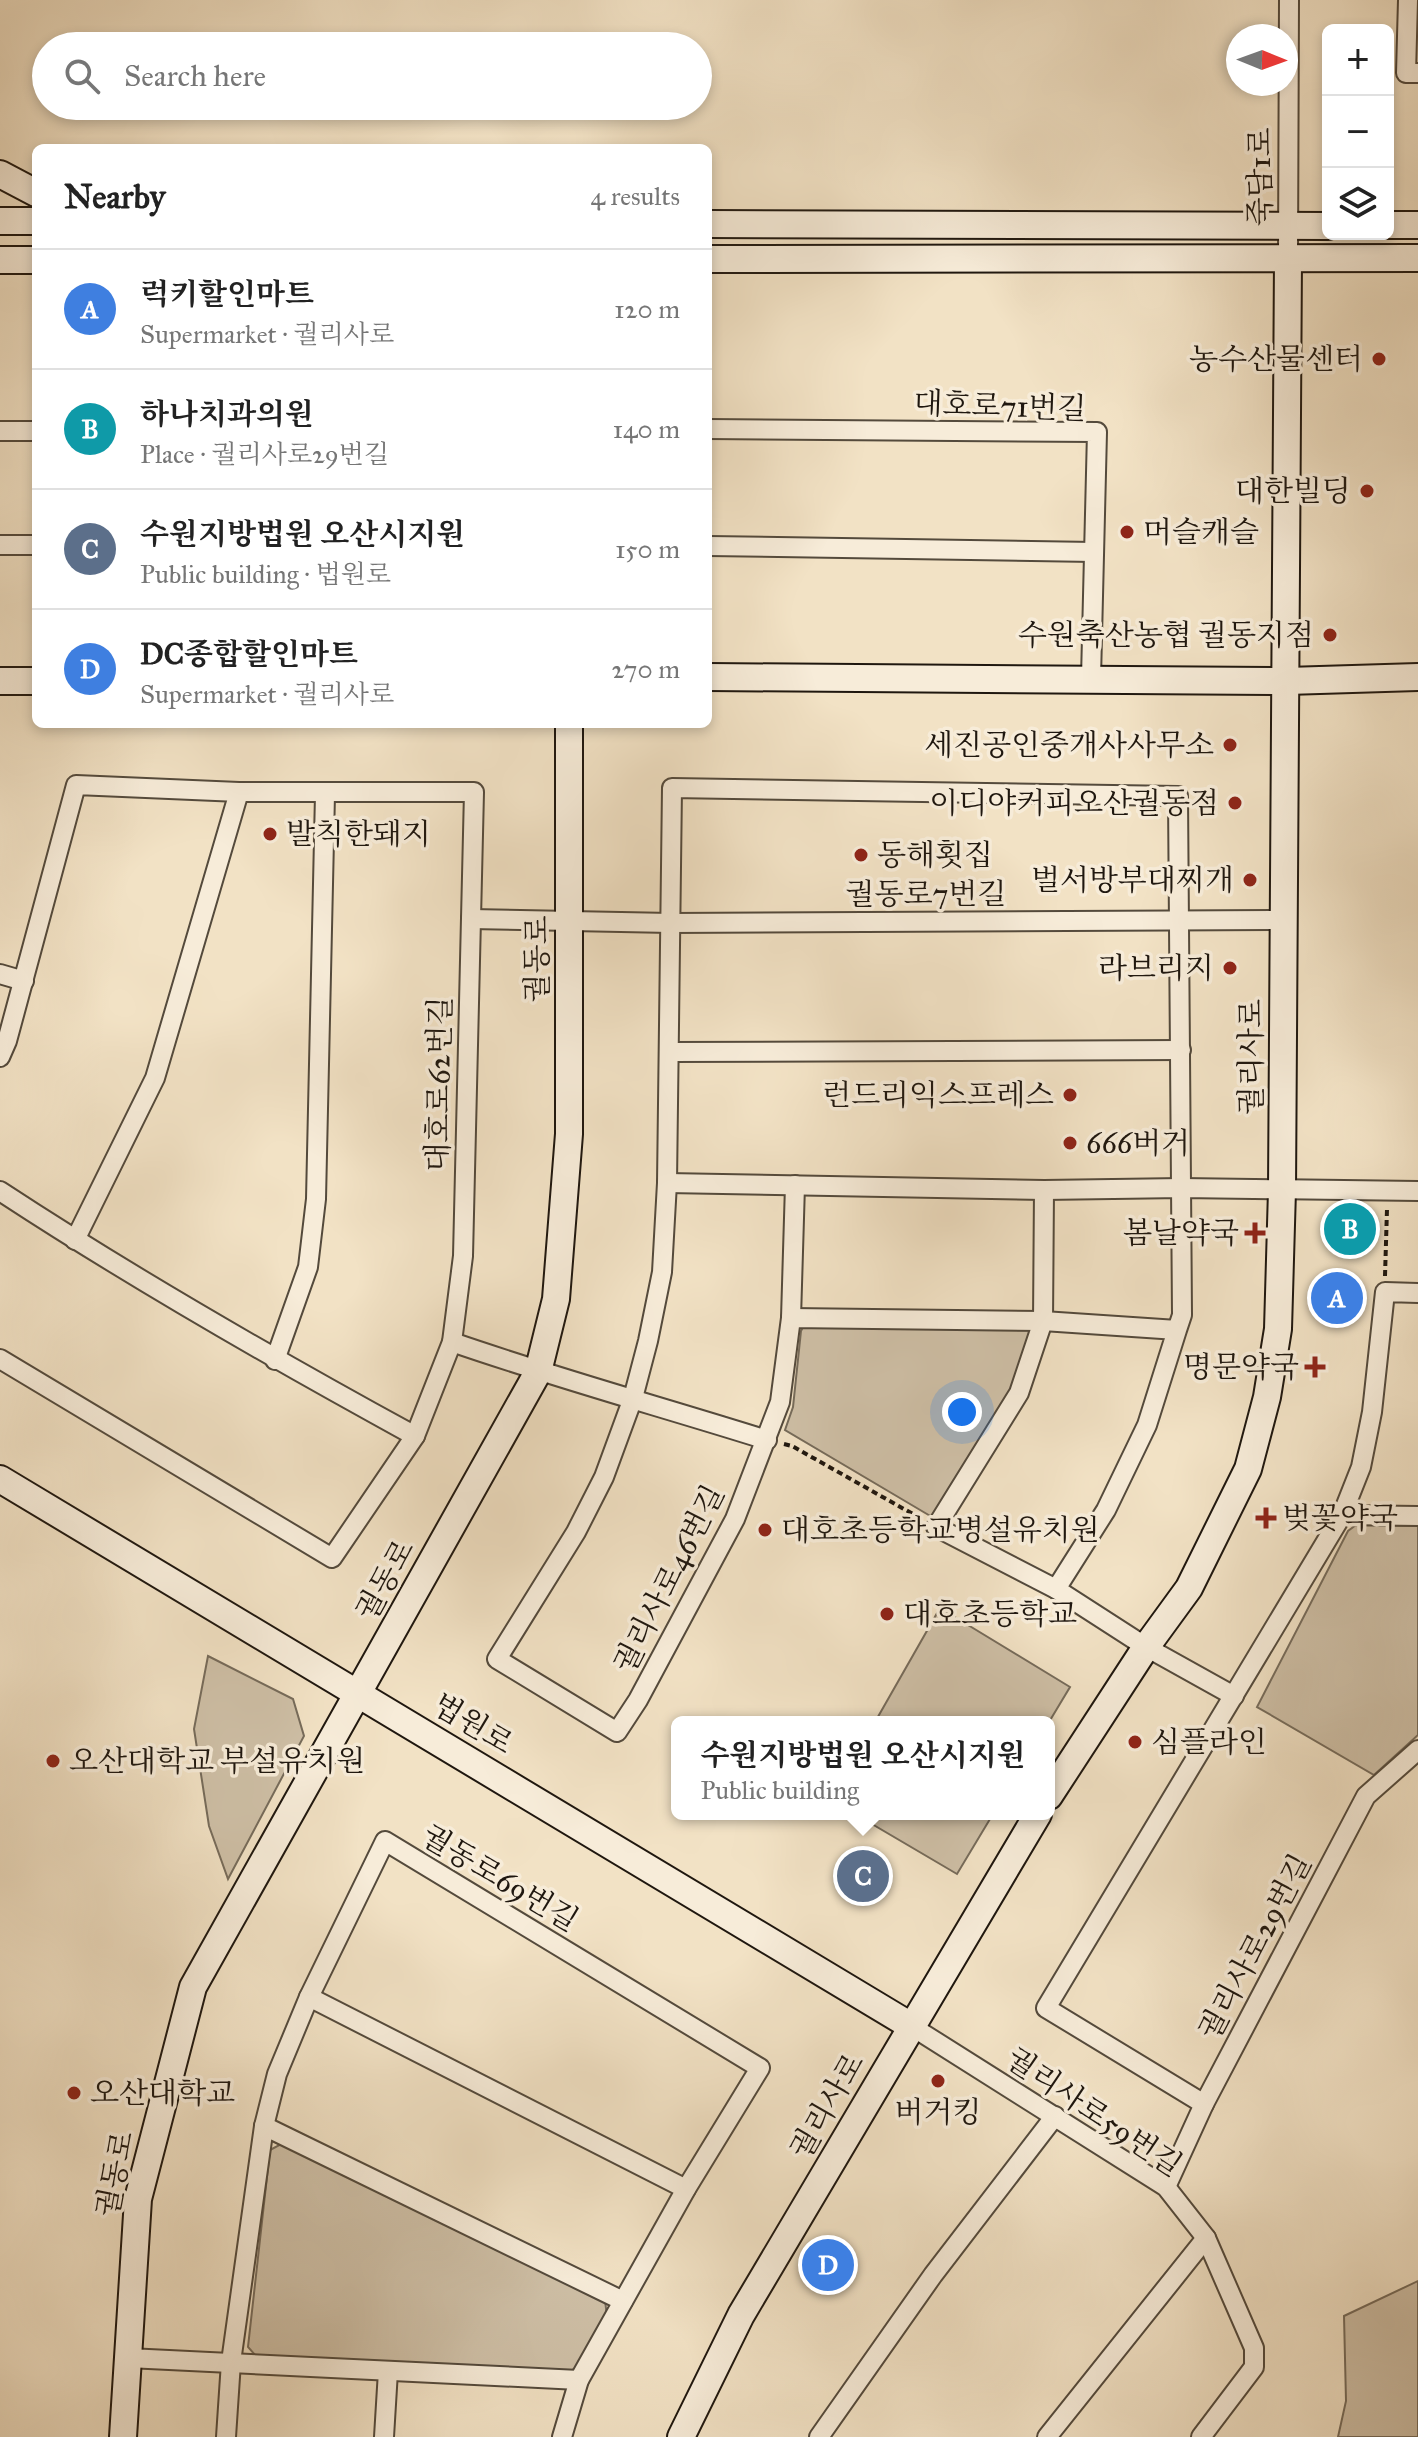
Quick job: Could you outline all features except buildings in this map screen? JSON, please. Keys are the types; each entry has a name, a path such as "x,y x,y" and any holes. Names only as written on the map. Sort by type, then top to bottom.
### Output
{"street":[{"name":"죽담1로","path":"1288,259 1289,0"},
{"path":"1408,0 1406,73 1418,73"},
{"path":"0,174 32,191"},
{"path":"0,221 32,221"},
{"path":"712,224 1322,226"},
{"path":"1394,225 1418,225"},
{"path":"712,259 1418,258"},
{"name":"궐리사로","path":"1055,1787 1146,1647 1189,1588 1248,1469 1267,1397 1278,1329 1287,681 1288,259"},
{"path":"0,262 32,260"},
{"name":"대호로71번길","path":"712,429 1097,432 1091,678"},
{"path":"0,431 32,431"},
{"path":"0,545 32,545"},
{"path":"712,546 1094,552"},
{"path":"712,677 1287,681 1418,677"},
{"path":"0,681 32,681"},
{"name":"궐동로","path":"123,2437 138,2199 193,1987 538,1372 556,1299 569,1134 569,728"},
{"name":"대호로62번길","path":"0,1057 24,981 76,785 325,794 474,792 463,1256 452,1342 415,1436 332,1558 0,1359"},
{"name":"궐리사로46번길","path":"795,1185 791,1318 780,1402 735,1519 638,1700 617,1732 497,1659 583,1518 604,1477 633,1398 662,1272 670,1052 672,788 1178,796 1180,922"},
{"path":"75,1240 155,1078 239,792"},
{"path":"275,1360 308,1267 316,1199 325,794"},
{"name":"궐동로7번길","path":"471,919 671,923 1283,920"},
{"path":"1056,1589 1106,1510 1147,1425 1182,1315 1180,922"},
{"path":"0,974 24,981"},
{"path":"670,1052 1181,1050"},
{"path":"667,1183 1044,1190 1418,1191"},
{"path":"1044,1190 1043,1321 1019,1393 936,1527 1056,1589 1146,1647 1234,1696"},
{"path":"0,1191 75,1240 275,1360 415,1436"},
{"path":"1204,2104 1046,2008 1342,1515 1361,1467 1372,1412 1385,1292 1418,1293"},
{"path":"791,1318 1043,1321 1177,1330"},
{"path":"452,1342 538,1372 767,1440"},
{"name":"법원로","path":"0,1479 911,2026"},
{"path":"1342,1515 1418,1516"},
{"name":"궐리사로29번길","path":"1166,2187 1204,2104 1366,1796 1418,1750"},
{"name":"궐리사로","path":"681,2437 741,2315 1034,1820"},
{"name":"궐동로69번길","path":"226,2437 231,2362 264,2126 277,2074 309,1997 385,1841 760,2068 686,2189 579,2380 562,2437"},
{"path":"309,1997 686,2189"},
{"name":"궐리사로59번길","path":"911,2026 1166,2187 1206,2238 1254,2348 1254,2367 1201,2437"},
{"path":"819,2437 933,2275 1055,2116"},
{"path":"264,2126 623,2301"},
{"path":"1047,2437 1206,2238"},
{"path":"128,2358 579,2380"},
{"path":"384,2437 388,2371"}],"path":[{"path":"1385,1292 1388,1190"},
{"path":"767,1440 792,1446 936,1527"}],"shaded area":[{"path":"804,1325 1028,1327 1032,1333 1012,1393 932,1517 785,1430 793,1407"},
{"path":"1356,1525 1418,1526 1418,1735 1374,1775 1257,1707 1348,1531"},
{"path":"940,1608 1070,1687 1053,1716 878,1716"},
{"path":"208,1656 293,1699 304,1736 228,1879 209,1826 194,1729"},
{"path":"865,1820 989,1820 957,1874"},
{"path":"283,2143 605,2300 607,2317 581,2364 571,2371 256,2356 248,2347 270,2150"},
{"path":"1418,2281 1418,2437 1338,2437 1346,2401 1344,2316"}],"place":[{"name":"농수산물센터","path":"1379,359"},
{"name":"대한빌딩","path":"1367,491"},
{"name":"머슬캐슬","path":"1127,532"},
{"name":"수원축산농협 궐동지점","path":"1330,635"},
{"name":"세진공인중개사사무소","path":"1230,745"},
{"name":"이디야커피오산궐동점","path":"1235,803"},
{"name":"발칙한돼지","path":"270,834"},
{"name":"동해횟집","path":"861,855"},
{"name":"벌서방부대찌개","path":"1250,880"},
{"name":"라브리지","path":"1230,968"},
{"name":"런드리익스프레스","path":"1070,1095"},
{"name":"666버거","path":"1070,1143"},
{"name":"하나치과의원","path":"1350,1229"},
{"name":"봄날약국","path":"1255,1233"},
{"name":"럭키할인마트","path":"1337,1298"},
{"name":"명문약국","path":"1315,1367"},
{"name":"벚꽃약국","path":"1266,1518"},
{"name":"대호초등학교병설유치원","path":"765,1530"},
{"name":"대호초등학교","path":"887,1614"},
{"name":"심플라인","path":"1135,1742"},
{"name":"오산대학교 부설유치원","path":"53,1761"},
{"name":"수원지방법원 오산시지원","path":"863,1876"},
{"name":"버거킹","path":"938,2081"},
{"name":"오산대학교","path":"74,2093"},
{"name":"DC종합할인마트","path":"828,2265"}]}
